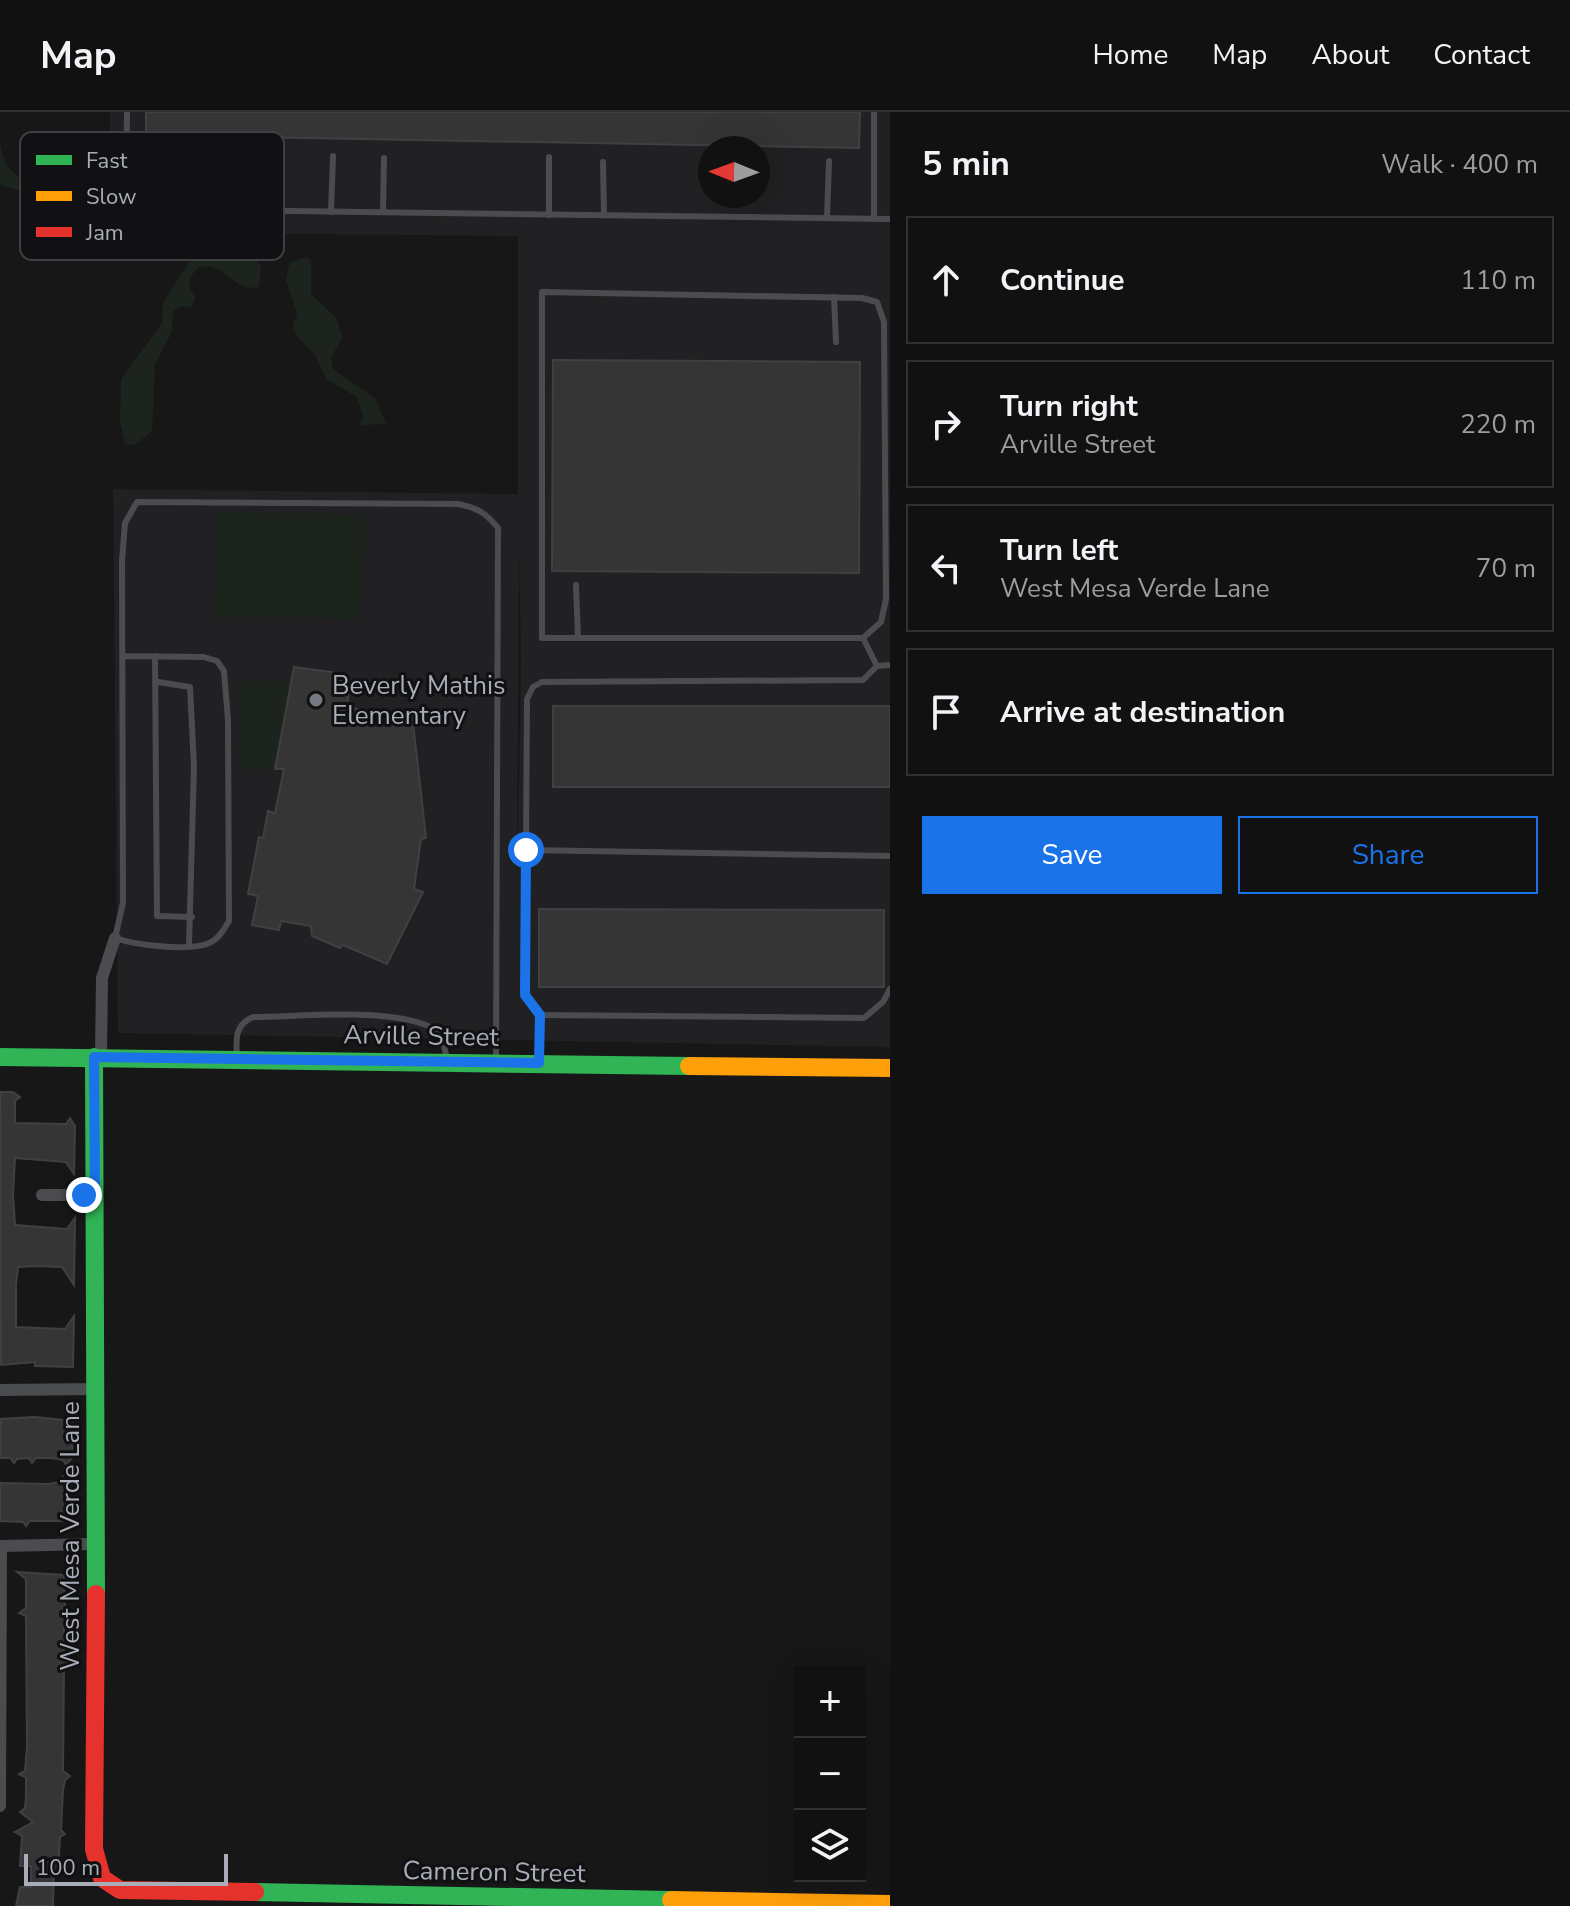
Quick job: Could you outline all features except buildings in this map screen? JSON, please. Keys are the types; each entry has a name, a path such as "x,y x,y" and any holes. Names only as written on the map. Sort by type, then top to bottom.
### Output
{"street":[{"path":"97,1057 102,978 115,938"},
{"name":"Arville Street","path":"0,1057 890,1068"},
{"name":"West Mesa Verde Lane","path":"97,1057 94,1849 102,1878"},
{"path":"42,1195 95,1195"},
{"path":"0,1390 97,1389"},
{"path":"0,1806 0,1546 95,1544"},
{"name":"Cameron Street","path":"102,1878 120,1890 487,1902 890,1904"}],"lane":[{"path":"127,112 127,132"},
{"path":"874,112 874,219"},
{"path":"331,212 333,156"},
{"path":"549,157 549,215"},
{"path":"383,212 384,158"},
{"path":"827,218 829,161"},
{"path":"603,162 604,215"},
{"path":"284,211 890,219"},
{"path":"542,292 834,297 877,302 884,322 886,599 881,622 863,638 578,638 542,638 542,292"},
{"path":"834,297 836,342"},
{"path":"123,656 204,657 217,661 224,671 228,720 229,921 222,935 206,945 134,945 115,938 123,903 123,656 125,523 137,502 458,504 480,509 490,519 498,528 496,1063"},
{"path":"576,585 578,638"},
{"path":"863,638 877,666"},
{"path":"155,656 158,682 157,916 192,917"},
{"path":"539,1063 540,1015 525,995 527,699 533,687 542,682 863,680 877,666 890,665"},
{"path":"158,682 190,687 194,766 189,945"},
{"path":"526,850 890,856"},
{"path":"540,1015 864,1018 883,1002 890,989"},
{"path":"237,1059 237,1031 242,1021 253,1017 403,1017 427,1024 441,1033 448,1062"}],"shaded area":[{"path":"110,112 890,112 890,1047 118,1033 113,489 518,494 518,236 284,234 284,132 110,132","holes":["519,552 521,657 517,904"]},
{"path":"0,142 4,158 20,177 20,191 0,185"},
{"path":"307,257 311,260 311,294 336,318 343,337 331,357 333,369 376,399 386,424 359,425 363,416 357,397 326,379 315,355 296,335 293,325 297,314 286,280 290,262"},
{"path":"190,260 256,260 261,267 259,287 242,286 208,266 199,267 191,276 189,287 195,297 192,308 181,306 173,311 172,332 155,364 152,431 135,445 125,444 120,423 121,379 162,323 163,303"},
{"path":"216,511 365,515 362,619 213,616"},
{"path":"238,681 291,682 275,769 238,769"}],"traffic: fast":[{"path":"0,1057 689,1066"},
{"path":"94,1057 96,1594"},
{"path":"255,1892 671,1900"}],"traffic: slow":[{"path":"689,1066 890,1068"},
{"path":"671,1900 890,1904"}],"traffic: jam":[{"path":"96,1594 94,1849 102,1878 120,1890 255,1892"}],"place":[{"name":"Beverly Mathis Elementary","path":"316,700"}],"route":[{"path":"84,1195 95,1195 94,1057 539,1063 540,1015 525,995 526,850"}]}
